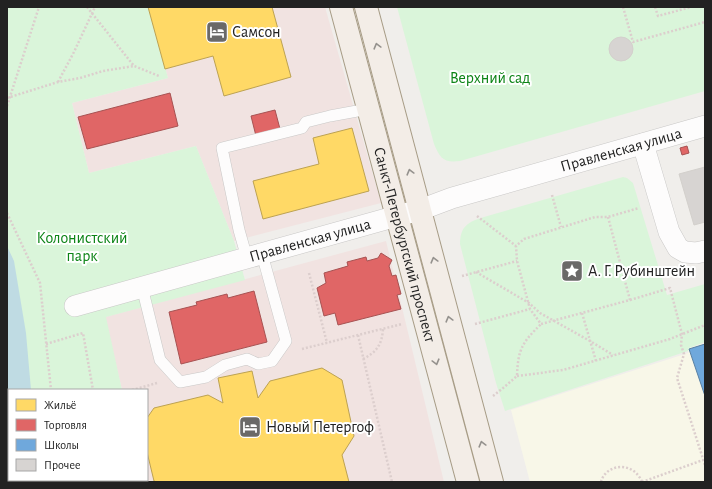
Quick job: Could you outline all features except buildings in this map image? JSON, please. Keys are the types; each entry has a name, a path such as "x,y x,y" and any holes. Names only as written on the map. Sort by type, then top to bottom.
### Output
{"main road":[{"name":"Санкт-Петербургский проспект","path":"341,7 468,482"},
{"name":"Санкт-Петербургский проспект","path":"366,7 492,482"}],"street":[{"name":"Правленская улица","path":"75,306 420,210 452,198 705,126"},
{"path":"643,144 669,232 678,248 685,252 696,253 705,251"}],"lane":[{"path":"142,287 160,360 180,382 206,377 225,365 247,360 258,364 272,361 286,341 254,256 240,230 222,148 302,128 306,122 312,120 368,109"}],"path":[{"path":"7,106 8,97 39,7"},
{"path":"87,7 134,66 160,76"},
{"path":"58,82 95,7"},
{"path":"623,7 633,42 705,22"},
{"path":"655,7 658,16 691,7"},
{"path":"8,97 58,82 134,66"},
{"path":"552,195 561,227"},
{"path":"541,324 530,309 517,261 516,246 524,238 595,217 608,217 644,206"},
{"path":"7,213 40,283 51,389"},
{"path":"476,216 516,246"},
{"path":"608,217 630,300"},
{"path":"461,276 517,261"},
{"path":"476,272 529,303 540,313 614,355"},
{"path":"309,273 327,343"},
{"path":"517,376 517,363 520,350 528,337 541,324 670,288 682,334 681,345 684,354 677,378 705,465"},
{"path":"474,324 530,309"},
{"path":"582,313 596,360"},
{"path":"302,349 406,323"},
{"path":"493,396 517,376 563,370 670,339 705,325"},
{"path":"363,359 370,356 380,344 383,329"},
{"path":"46,344 83,333 93,389"},
{"path":"358,336 392,482"},
{"path":"601,482 607,472 614,468 623,467 631,469 638,474 642,482 703,460"}],"shaded area":[{"path":"148,7 325,7 381,203 234,241 196,146 89,173 72,103 168,78"},
{"path":"386,241 444,482 144,482 148,481 148,389 122,389 105,317"},
{"path":"705,343 705,482 530,482 511,410 688,353 689,348"}],"green space":[{"name":"Колонистский парк","path":"7,7 148,7 168,78 72,103 89,173 196,146 234,241 245,280 106,317 122,389 8,389 8,481 144,482 7,482"},
{"name":"Верхний сад","path":"397,7 705,7 705,91 460,161 446,160 440,156 434,144"},
{"path":"623,177 627,178 633,183 667,295 705,284 705,342 689,348 688,351 505,411 496,383 460,244 463,229 469,223 484,217"}],"water":[{"path":"7,246 14,261 26,333 31,389 8,389 8,481 39,482 7,482"}],"place":[{"name":"Самсон","path":"217,32"},
{"name":"А. Г. Рубинштейн","path":"572,271"},
{"name":"Новый Петергоф","path":"250,427"}]}
